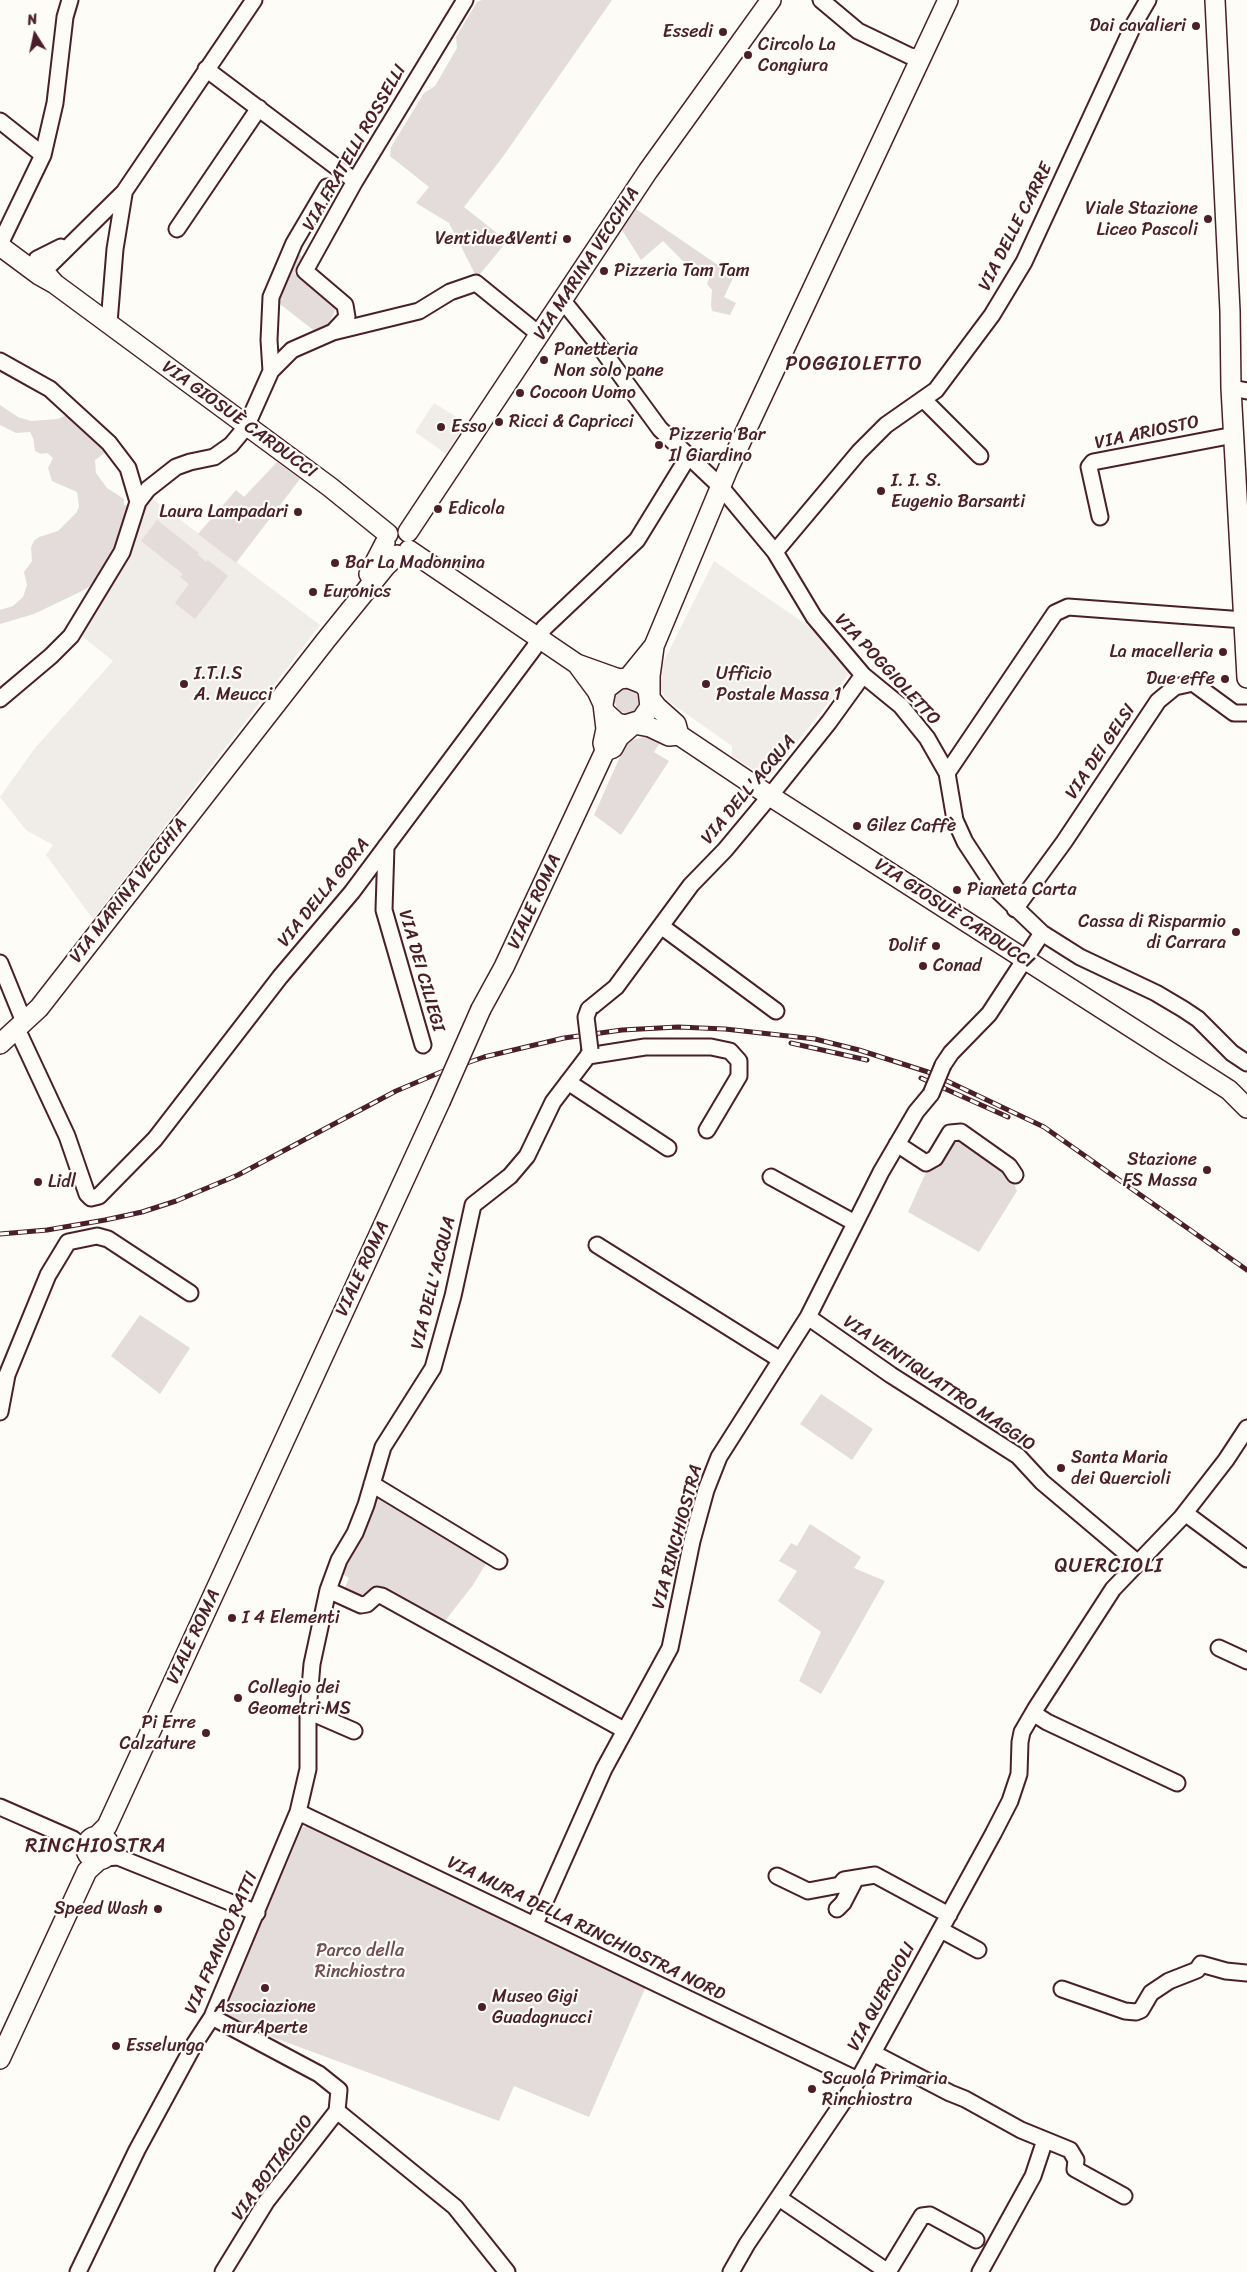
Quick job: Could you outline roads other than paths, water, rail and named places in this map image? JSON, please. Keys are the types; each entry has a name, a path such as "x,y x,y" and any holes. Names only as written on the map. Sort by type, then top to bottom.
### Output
{"main road":[{"name":"VIA MARINA VECCHIA","path":"9,1038 39,1008 248,738 264,712 398,543 563,301 648,171 771,0"},
{"path":"605,751 603,743 606,729 604,708 606,689 624,678 654,646 720,486 948,0"},
{"path":"1215,0 1230,311 1239,389 1234,435 1247,678"},
{"path":"1,243 27,257 37,259"},
{"name":"VIA GIOSUÈ CARDUCCI","path":"1,243 39,275 51,280 88,308 110,316 246,427 330,487 398,543 577,664 624,678"},
{"path":"604,708 617,723 634,724 647,714 654,646"},
{"name":"VIA GIOSUÈ CARDUCCI","path":"577,664 597,691 604,708"},
{"path":"624,678 643,684 650,698"},
{"name":"VIA GIOSUÈ CARDUCCI","path":"650,698 676,724 679,735"},
{"name":"VIA GIOSUÈ CARDUCCI","path":"634,724 650,727 669,736 679,735 770,796 1229,1090 1247,1108"},
{"name":"VIALE ROMA","path":"0,2059 481,1009 504,967 605,751 613,748 618,737 634,724"},
{"path":"1247,1108 1247,1117"}],"street":[{"path":"1,243 43,155 55,103 64,17 70,0"},
{"path":"37,259 75,238 88,228 124,192 254,0"},
{"name":"VIA FRATELLI ROSSELLI","path":"367,323 357,318 345,305 305,271 355,182 465,0"},
{"path":"821,0 858,31 910,56 921,58"},
{"name":"VIA DELLE CARRE","path":"775,552 859,452 886,425 936,390 980,330 1024,262 1134,24 1148,0"},
{"path":"206,69 355,182"},
{"path":"177,230 259,108"},
{"path":"0,121 43,155"},
{"path":"271,371 269,340 271,297 294,243 327,187"},
{"path":"110,316 115,249 124,192"},
{"path":"88,228 98,228 105,232 112,239 115,249"},
{"path":"51,280 48,267 75,238"},
{"path":"0,699 51,656 71,636 122,552 138,502 148,489 162,477 183,464 214,457 231,445 246,427 271,371 292,350 333,332 419,311 450,292 476,283 540,335"},
{"name":"VIA POGGIOLETTO","path":"563,301 597,343 660,429 720,486 775,552 814,617 863,675 901,706 926,738 947,773 955,820 966,842 996,889 1042,933 1080,957 1156,993 1198,1019 1232,1054 1247,1063"},
{"path":"333,332 347,317 345,305"},
{"path":"0,361 50,389 109,443 128,468 138,502"},
{"path":"923,399 980,456"},
{"name":"VIA ARIOSTO","path":"1100,517 1089,467 1093,462 1234,435"},
{"name":"VIA DELLA GORA","path":"9,1038 67,1136 87,1194 91,1198 99,1196 155,1139 280,977 352,892 534,648 544,628 637,540 688,457"},
{"path":"947,773 1055,613 1068,607 1244,620"},
{"name":"VIA DELL'ACQUA","path":"298,1812 308,1769 308,1711 312,1664 328,1590 339,1560 355,1533 382,1448 433,1368 453,1296 473,1206 510,1176 527,1156 553,1102 589,1053 586,1017 589,1009 616,987 691,885 725,850 770,796 829,722 863,675"},
{"name":"VIA DEI GELSI","path":"1015,909 1064,842 1158,702 1175,687 1193,683 1234,713 1247,713"},
{"name":"VIA DEI CILIEGI","path":"386,846 384,910 423,1046"},
{"path":"661,926 776,1011"},
{"name":"VIA RINCHIOSTRA","path":"535,1924 579,1822 624,1730 670,1648 692,1541 706,1490 719,1457 808,1317 897,1144 916,1112 931,1094 943,1065 951,1053 990,1014 1042,933"},
{"path":"0,963 9,1038"},
{"path":"589,1053 645,1047 711,1047 730,1051 739,1061 739,1076 706,1130"},
{"path":"568,1082 668,1148"},
{"path":"897,1144 926,1163 936,1158 950,1132 961,1132 1009,1166 1015,1175"},
{"path":"771,1177 855,1223"},
{"path":"0,1412 4,1374 48,1275 68,1242 97,1236 108,1239 190,1293"},
{"path":"597,1245 780,1359"},
{"name":"VIA VENTIQUATTRO MAGGIO","path":"808,1317 891,1375 1018,1456 1042,1482 1138,1564"},
{"name":"VIA QUERCIOLI","path":"731,2272 747,2244 858,2080 941,1930 1010,1801 1019,1774 1022,1732 1033,1713 1112,1590 1184,1513 1226,1460 1247,1428"},
{"path":"372,1484 499,1561"},
{"path":"1184,1513 1247,1559"},
{"path":"328,1590 361,1605 367,1604 376,1595 382,1596 624,1730"},
{"path":"1219,1648 1247,1661"},
{"path":"308,1711 354,1731"},
{"path":"1033,1713 1047,1722 1177,1783"},
{"path":"0,1807 257,1913"},
{"name":"VIA FRANCO RATTI","path":"78,2272 136,2150 195,2043 212,2017 298,1812"},
{"name":"VIA MURA DELLA RINCHIOSTRA NORD","path":"298,1812 858,2080"},
{"path":"777,1876 808,1891 840,1886 844,1880 875,1875 949,1915"},
{"path":"837,1909 843,1903 856,1878"},
{"path":"941,1930 978,1950"},
{"path":"1062,1989 1125,2011 1136,2012 1141,2010 1151,1993 1170,1981 1197,1970 1201,1964 1226,1971 1247,1973"},
{"path":"212,2017 319,2074 339,2090 337,2112 455,2207 507,2272"},
{"path":"873,2053 950,2094 965,2099 1021,2130 1070,2150 1076,2160 1075,2169 1124,2196"},
{"name":"VIA BOTTACCIO","path":"223,2272 266,2202 337,2112"},
{"path":"980,2272 1033,2176 1045,2140"},
{"path":"779,2198 888,2272 922,2216 930,2215 976,2240"}],"railway":[{"path":"0,1234 47,1230 105,1220 142,1212 176,1201 238,1175 396,1091 441,1072 484,1057 564,1038 622,1030 678,1027 725,1029 815,1039 859,1050 928,1072 1044,1127 1247,1270"},
{"path":"791,1043 867,1060"},
{"path":"921,1078 1008,1117"}],"place":[{"name":"Dai cavalieri","path":"1196,26"},
{"name":"Essedi","path":"723,32"},
{"name":"Circolo La Congiura","path":"748,55"},
{"name":"Viale Stazione Liceo Pascoli","path":"1208,219"},
{"name":"Ventidue&Venti","path":"567,239"},
{"name":"Pizzeria Tam Tam","path":"604,271"},
{"name":"Panetteria Non solo pane","path":"544,360"},
{"name":"Cocoon Uomo","path":"520,393"},
{"name":"Ricci & Capricci","path":"499,422"},
{"name":"Esso","path":"441,427"},
{"name":"Pizzeria Bar Il Giardino","path":"659,445"},
{"name":"I. I. S. Eugenio Barsanti","path":"881,491"},
{"name":"Edicola","path":"438,509"},
{"name":"Laura Lampadari","path":"298,512"},
{"name":"Bar La Madonnina","path":"335,563"},
{"name":"Euronics","path":"313,592"},
{"name":"La macelleria","path":"1223,652"},
{"name":"Due effe","path":"1225,679"},
{"name":"I.T.I.S A. Meucci","path":"184,684"},
{"name":"Ufficio Postale Massa 1","path":"706,684"},
{"name":"Gilez Caffè","path":"857,826"},
{"name":"Pianeta Carta","path":"957,890"},
{"name":"Cassa di Risparmio di Carrara","path":"1236,932"},
{"name":"Dolif","path":"936,946"},
{"name":"Conad","path":"923,966"},
{"name":"Stazione FS Massa","path":"1207,1170"},
{"name":"Lidl","path":"38,1182"},
{"name":"Santa Maria dei Quercioli","path":"1061,1468"},
{"name":"I 4 Elementi","path":"232,1618"},
{"name":"Collegio dei Geometri MS","path":"238,1698"},
{"name":"Pi Erre Calzature","path":"206,1733"},
{"name":"Speed Wash","path":"158,1909"},
{"name":"Associazione murAperte","path":"265,1988"},
{"name":"Museo Gigi Guadagnucci","path":"482,2007"},
{"name":"Esselunga","path":"116,2046"},
{"name":"Scuola Primaria Rinchiostra","path":"812,2089"}],"district":[{"name":"POGGIOLETTO","path":"854,365"},
{"name":"QUERCIOLI","path":"1109,1567"},
{"name":"RINCHIOSTRA","path":"96,1847"}],"park label":[{"name":"Parco della Rinchiostra","path":"360,1961"}]}
